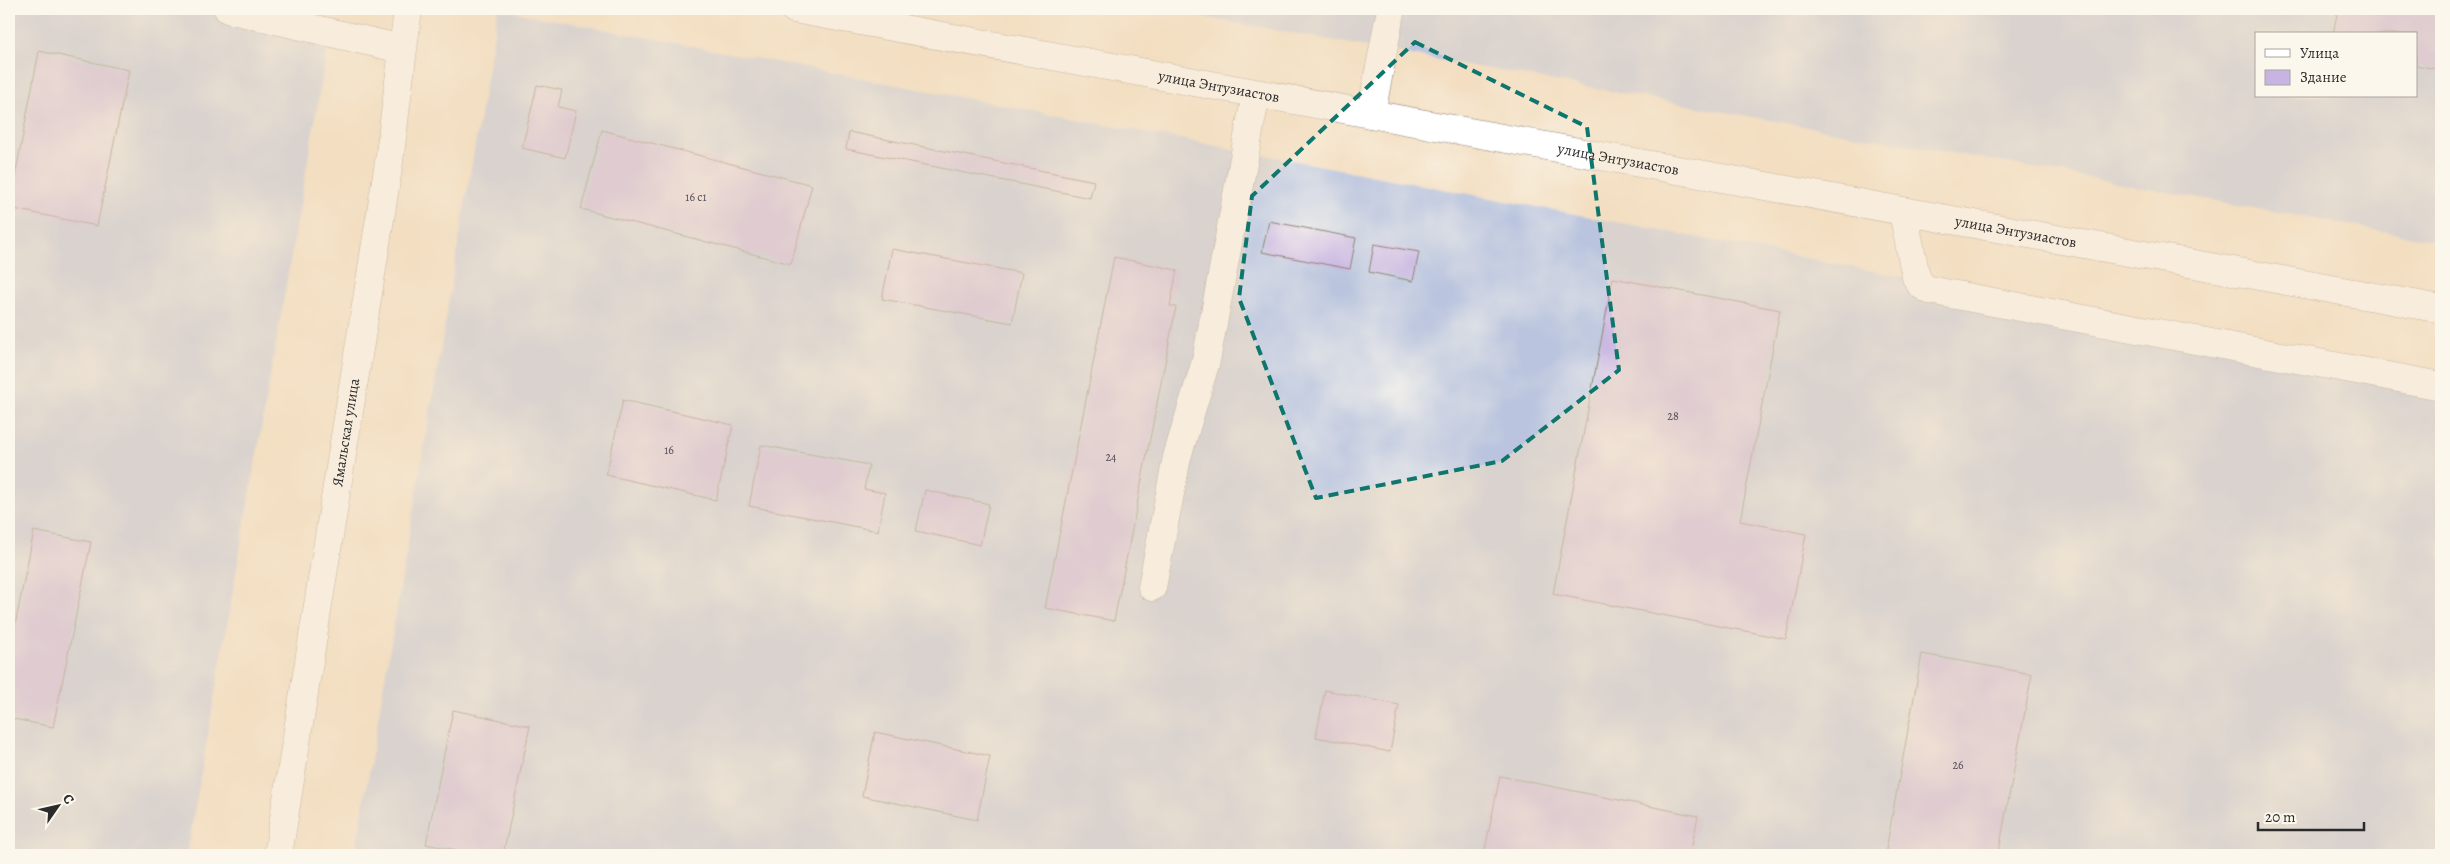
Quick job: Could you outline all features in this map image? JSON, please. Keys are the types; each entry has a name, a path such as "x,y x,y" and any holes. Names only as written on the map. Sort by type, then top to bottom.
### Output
{"street":[{"path":"228,9 402,49"},
{"name":"Ямальская улица","path":"278,855 389,162 408,9"},
{"name":"улица Энтузиастов","path":"794,9 2441,309"},
{"path":"1370,114 1390,9"},
{"path":"1152,587 1177,457 1206,362 1256,94"},
{"path":"1903,212 1916,277 1921,286 1929,290 2441,386"}],"highlighted area":[{"path":"1415,42 1587,127 1619,370 1502,461 1316,498 1239,298 1252,196"}],"shaded area":[{"path":"9,9 269,9 332,22 187,855 9,855"},
{"path":"498,9 2441,379 2441,855 355,855"},
{"path":"1158,9 2441,9 2441,242"}],"building":[{"path":"2338,9 2441,9 2441,70 2418,65 2418,32 2333,32"},
{"path":"39,51 129,70 97,226 9,208"},
{"path":"537,85 562,90 558,107 576,111 565,158 522,148"},
{"path":"602,130 812,185 791,264 581,209"},
{"path":"849,132 1094,181 1090,198 846,149"},
{"path":"1269,221 1356,238 1350,269 1262,252"},
{"path":"1374,244 1419,252 1413,281 1369,272"},
{"path":"892,249 1022,273 1012,323 882,299"},
{"path":"1114,257 1177,270 1170,306 1176,307 1114,621 1045,608"},
{"path":"1613,278 1780,310 1740,521 1806,534 1786,639 1553,594"},
{"path":"623,400 733,425 716,500 606,475"},
{"path":"761,445 869,465 864,489 885,493 878,531 749,506"},
{"path":"925,490 989,504 980,545 916,531"},
{"path":"34,531 91,542 53,727 9,718 9,655"},
{"path":"1922,654 2032,674 1998,855 1885,855"},
{"path":"1325,690 1399,705 1390,752 1316,737"},
{"path":"453,710 530,726 503,855 482,855 426,844"},
{"path":"875,732 990,756 977,820 862,796"},
{"path":"1500,776 1698,816 1690,855 1484,855"}]}
